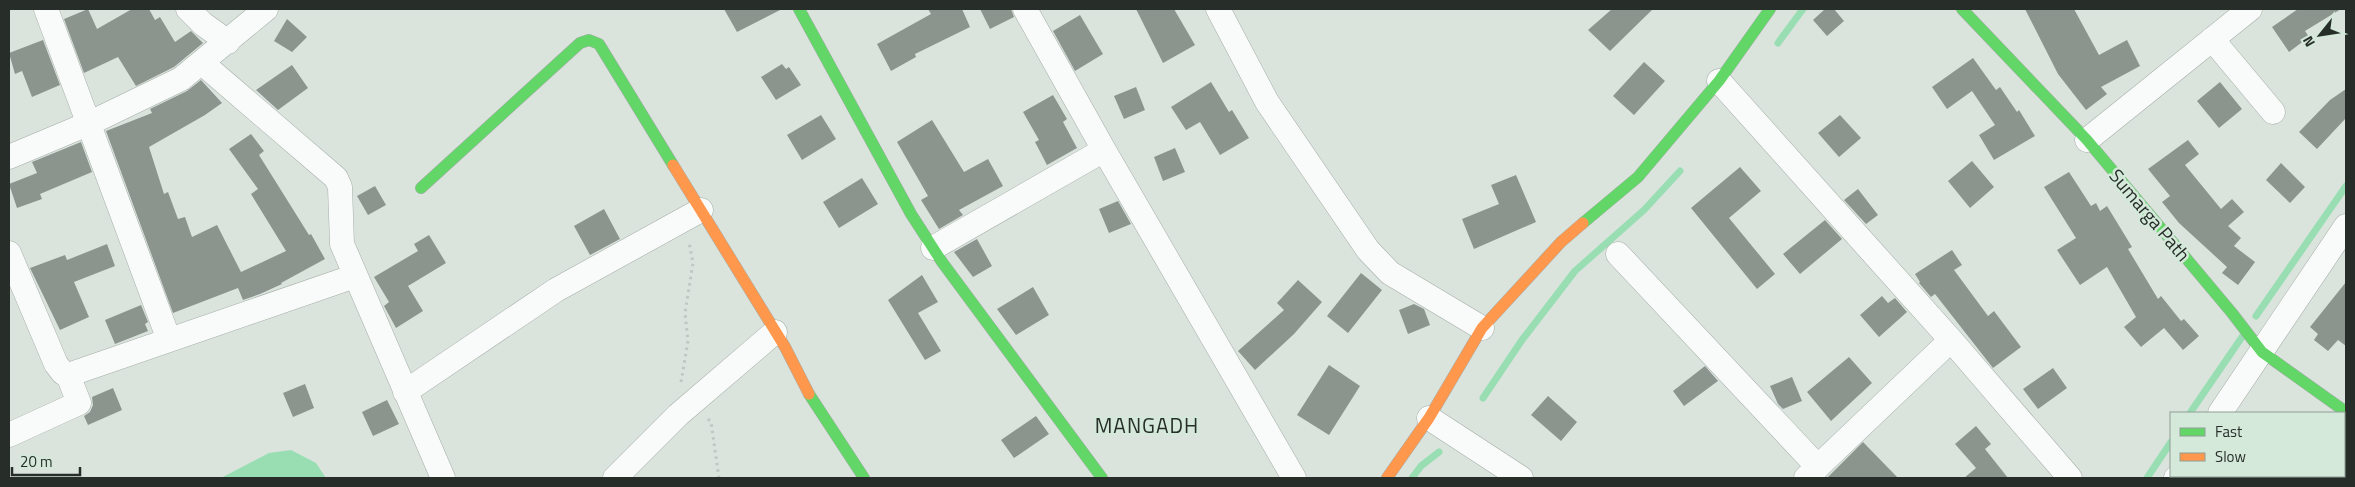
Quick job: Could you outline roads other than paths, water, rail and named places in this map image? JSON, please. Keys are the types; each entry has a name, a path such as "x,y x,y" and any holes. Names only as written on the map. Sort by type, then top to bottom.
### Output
{"street":[{"path":"46,9 90,123 169,340"},
{"path":"188,9 228,42"},
{"path":"9,157 90,123 181,79 266,9"},
{"path":"799,9 911,214 933,248 1102,478"},
{"path":"1025,9 1104,150 1294,478"},
{"path":"1218,9 1267,102 1368,250 1390,273 1482,328"},
{"path":"1387,478 1429,418 1482,328 1561,242 1638,177 1719,81 1770,9"},
{"name":"Sumarga Path","path":"1962,9 2087,140 2232,313 2262,352 2346,412"},
{"path":"2087,140 2250,9"},
{"path":"2212,39 2273,112"},
{"path":"421,188 580,43 589,40 599,44 691,215 776,332 814,403 864,478"},
{"path":"202,63 336,178 340,187 342,244 443,478"},
{"path":"1719,81 1951,340 2070,478"},
{"path":"933,248 1104,150"},
{"path":"405,392 556,290 691,215"},
{"path":"2221,412 2346,226"},
{"path":"9,253 56,364 63,373 68,375 79,403 9,435"},
{"path":"1618,254 1812,472 1951,340"},
{"path":"68,375 355,276"},
{"path":"615,478 691,405 776,332"},
{"path":"1429,418 1521,478"}],"waterway":[{"path":"1778,43 1803,9"},
{"path":"1483,398 1522,340 1575,271 1644,210 1680,171"},
{"path":"2256,316 2346,186"},
{"path":"2191,412 2242,337"},
{"path":"2147,478 2170,444"},
{"path":"1412,478 1421,466 1439,452"}],"district":[{"name":"MANGADH","path":"1147,426"}]}
